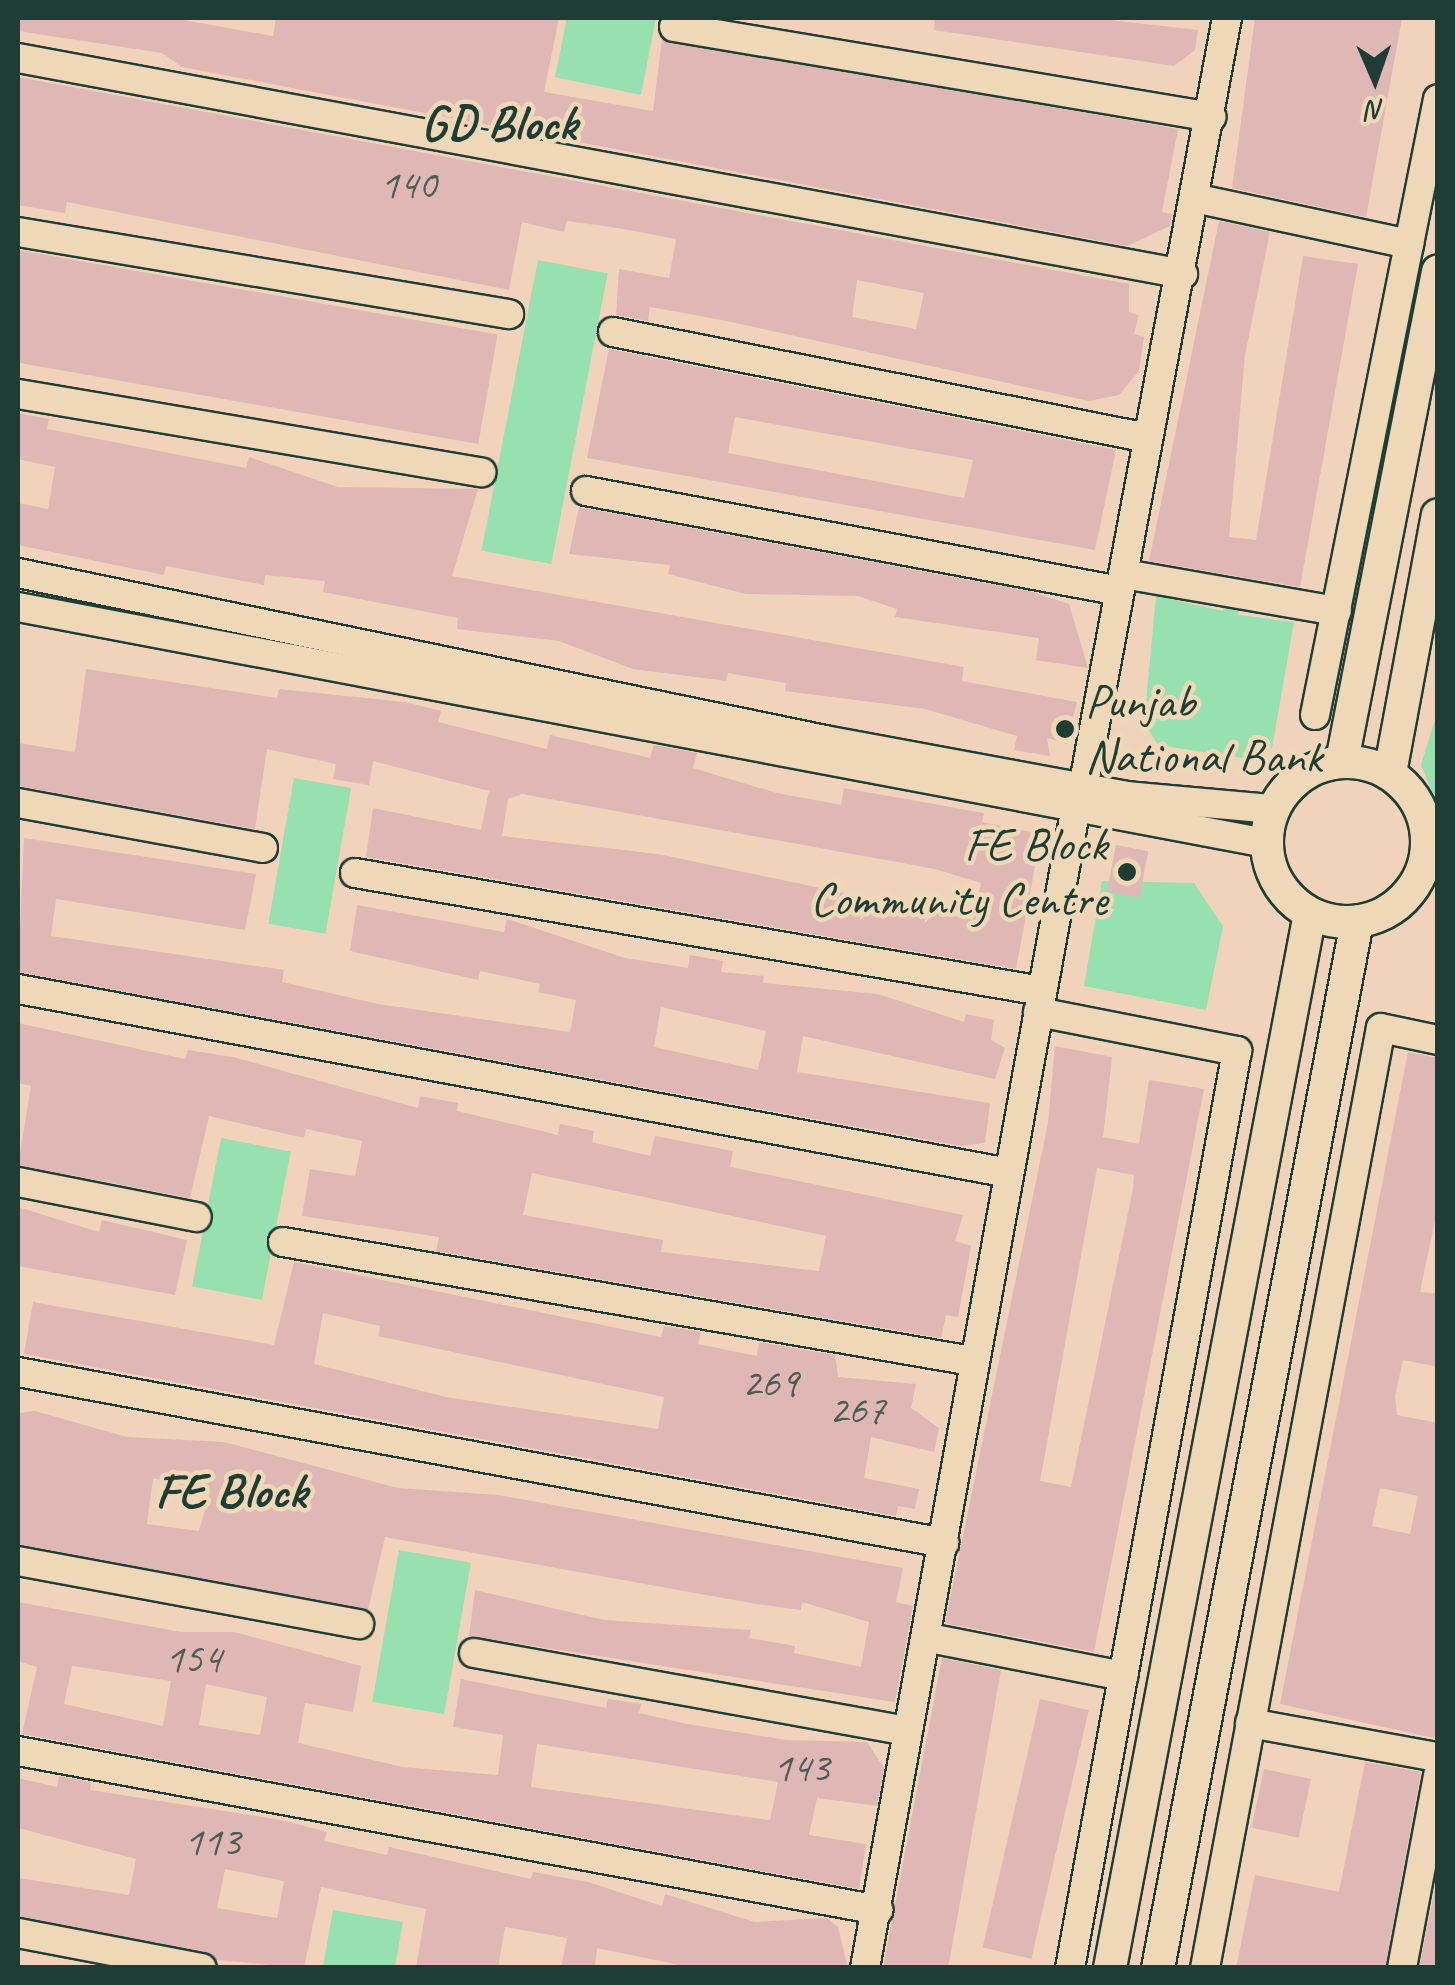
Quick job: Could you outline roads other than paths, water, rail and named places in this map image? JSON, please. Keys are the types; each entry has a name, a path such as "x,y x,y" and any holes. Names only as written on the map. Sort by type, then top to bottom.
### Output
{"main road":[{"path":"1342,761 1438,271"},
{"path":"1390,773 1438,515"},
{"path":"1342,761 1390,773 1412,792 1432,851 1399,903 1357,922 1310,914 1278,885 1266,843 1273,809 1293,782 1342,761"},
{"path":"1110,1968 1310,914"},
{"path":"1158,1968 1357,922"}],"street":[{"path":"866,1968 906,1731 929,1638 972,1362 1148,438 1184,274 1228,18"},
{"path":"674,26 1212,117"},
{"path":"18,58 1184,274"},
{"path":"1315,715 1438,99"},
{"path":"1198,199 1408,244"},
{"path":"18,232 509,314"},
{"path":"613,332 1148,438"},
{"path":"18,394 481,472"},
{"path":"586,491 1122,582 1337,611"},
{"path":"528,692 29,576 27,609 528,692 1080,797 1266,843"},
{"path":"1080,797 1273,809"},
{"path":"18,803 263,848"},
{"path":"355,872 1040,1002 1237,1050 1070,1968"},
{"path":"18,989 1009,1172"},
{"path":"1205,1968 1381,1028 1438,1040"},
{"path":"18,1182 197,1217"},
{"path":"283,1242 972,1362"},
{"path":"18,1372 944,1543"},
{"path":"18,1561 360,1624"},
{"path":"929,1638 1123,1676"},
{"path":"474,1652 906,1731"},
{"path":"1250,1722 1438,1758"},
{"path":"18,1751 878,1910"},
{"path":"1402,1968 1438,1775"},
{"path":"18,1933 202,1968"}],"place":[{"name":"Punjab National Bank","path":"1065,729"},
{"name":"FE Block Community Centre","path":"1127,872"}],"district":[{"name":"GD Block","path":"499,123"},
{"name":"FE Block","path":"231,1491"}]}
